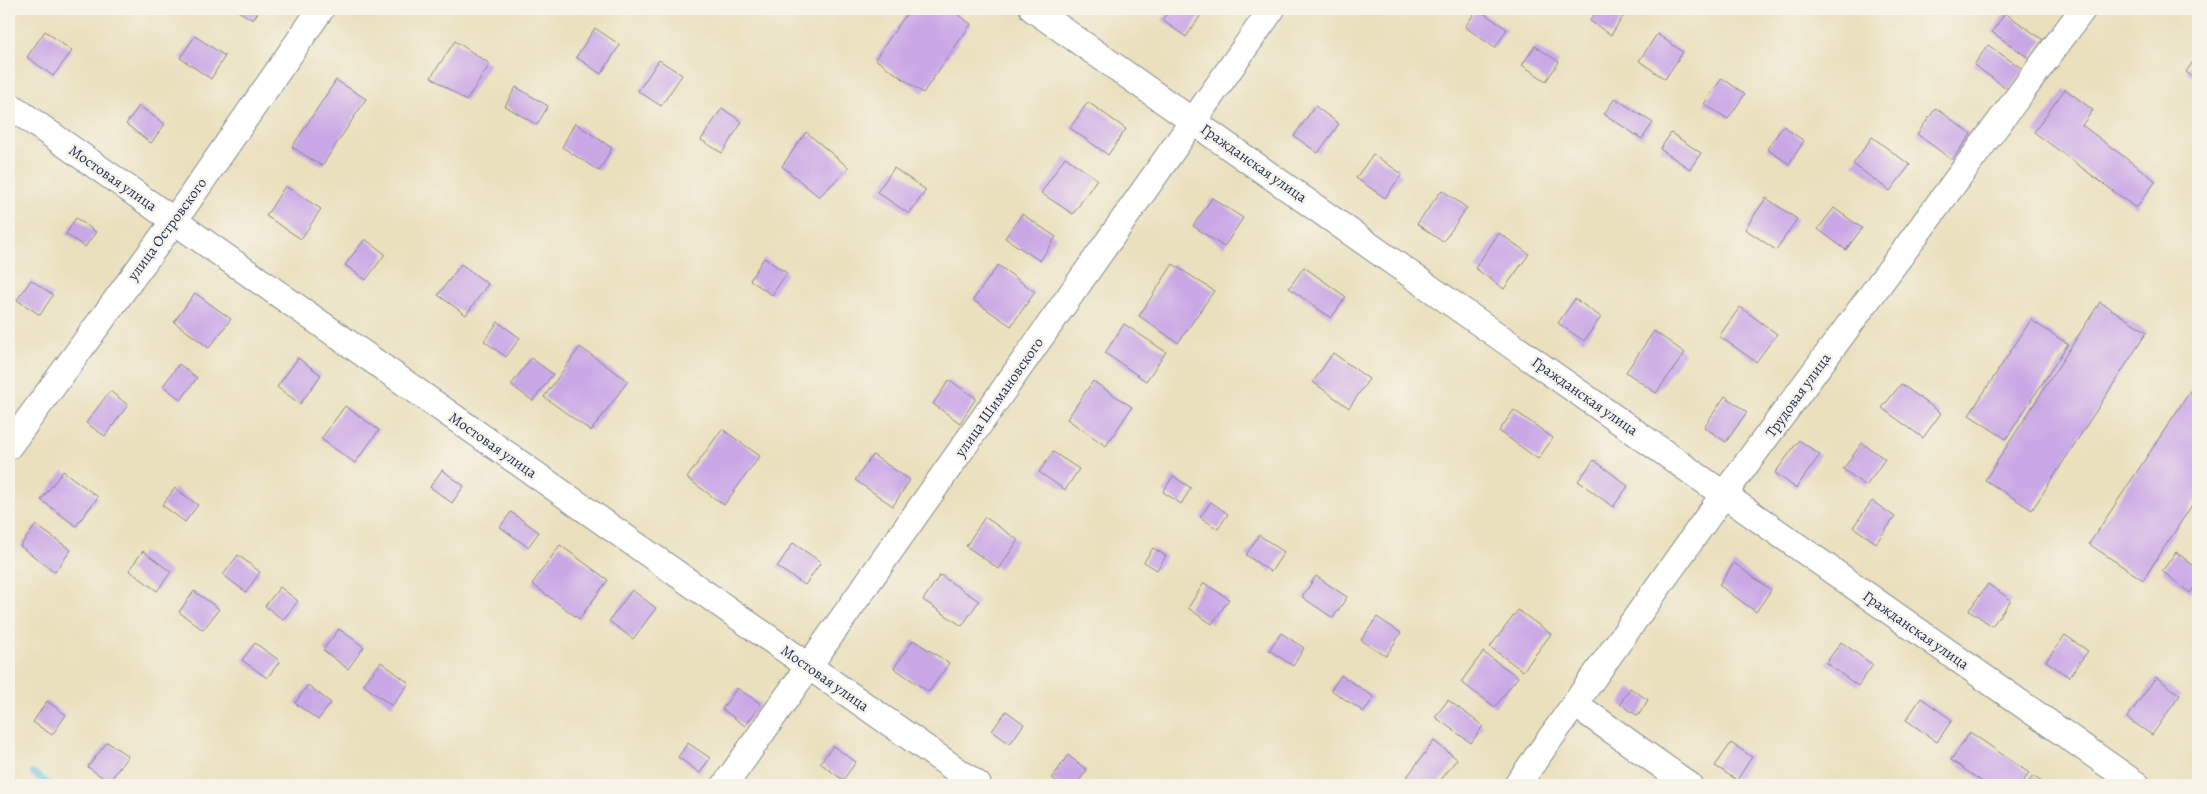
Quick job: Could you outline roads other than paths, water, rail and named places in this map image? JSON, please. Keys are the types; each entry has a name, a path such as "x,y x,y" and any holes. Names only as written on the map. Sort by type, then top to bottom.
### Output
{"street":[{"name":"улица Островского","path":"9,446 174,221 321,9"},
{"name":"Гражданская улица","path":"1033,9 2137,785"},
{"name":"улица Шимановского","path":"724,785 1272,9"},
{"name":"Трудовая улица","path":"1517,785 1724,494 2083,9"},
{"name":"Мостовая улица","path":"9,106 978,785"},
{"path":"1575,704 1689,785"}],"waterway":[{"path":"33,773 50,785"}]}
